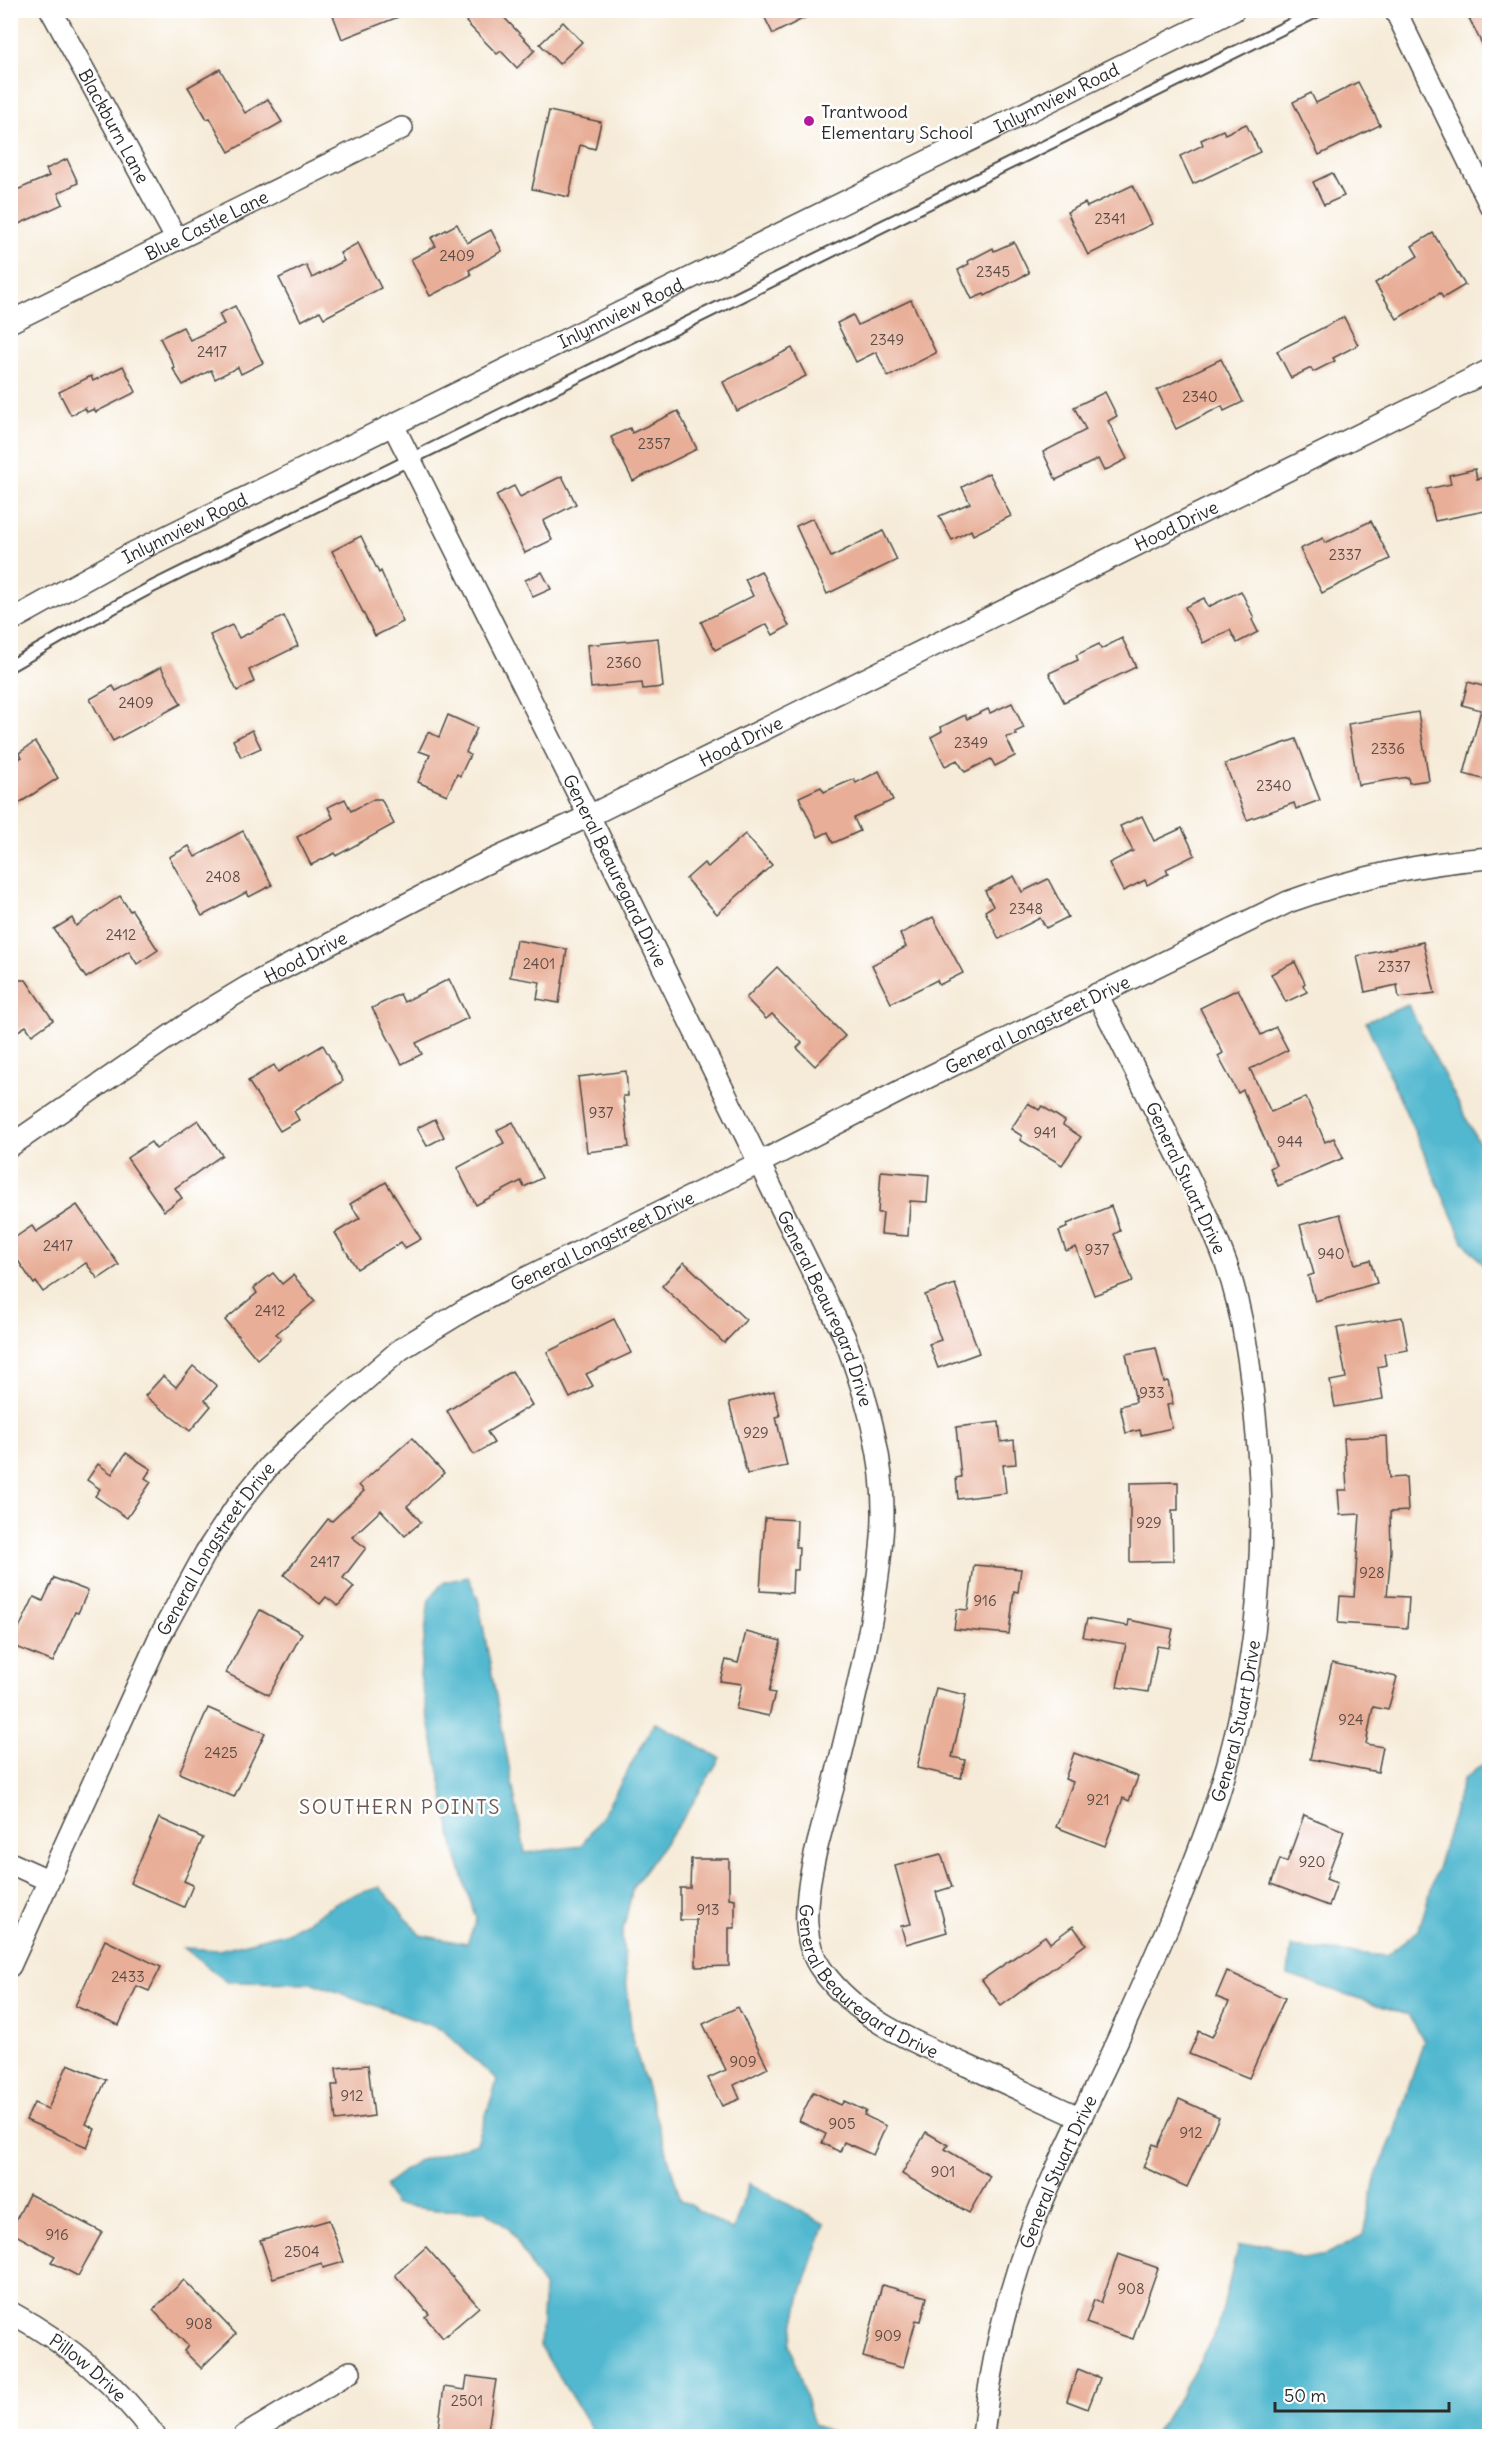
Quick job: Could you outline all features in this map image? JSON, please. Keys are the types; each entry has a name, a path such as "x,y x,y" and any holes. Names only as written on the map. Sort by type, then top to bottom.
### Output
{"street":[{"name":"Blackburn Lane","path":"51,10 177,240"},
{"name":"Inlynnview Road","path":"10,621 131,554 1234,10"},
{"path":"1395,10 1490,205"},
{"name":"Blue Castle Lane","path":"10,322 402,128"},
{"name":"Hood Drive","path":"10,1146 199,1016 246,987 482,865 589,816 1490,370"},
{"name":"General Beauregard Drive","path":"393,425 589,816 844,1336 865,1396 875,1437 882,1492 883,1534 859,1678 815,1854 808,1913 810,1945 821,1969 841,1993 869,2016 900,2035 1081,2118"},
{"name":"General Longstreet Drive","path":"10,1966 159,1638 206,1552 236,1507 270,1466 308,1429 401,1349 468,1308 510,1286 1097,993 1288,902 1336,885 1411,867 1490,858"},
{"name":"General Stuart Drive","path":"982,2436 995,2354 1011,2292 1033,2227 1172,1918 1208,1826 1225,1773 1246,1687 1254,1634 1262,1488 1254,1397 1241,1321 1227,1267 1210,1220 1097,993"},
{"path":"10,1863 48,1880"},
{"name":"Pillow Drive","path":"10,2312 68,2347 102,2376 155,2436"},
{"path":"244,2436 350,2372"}],"lane":[{"path":"10,666 124,602 1320,10"}],"water":[{"path":"1408,1005 1483,1151 1489,1157 1489,1271 1463,1241 1366,1022"},
{"path":"468,1577 478,1599 525,1853 581,1846 604,1813 655,1722 720,1758 686,1814 633,1887 622,1935 632,2039 681,2200 733,2231 749,2183 825,2224 802,2291 790,2344 814,2425 842,2436 596,2436 540,2346 544,2288 511,2231 486,2211 438,2210 394,2205 385,2185 417,2161 477,2143 497,2081 443,2030 313,1983 227,1982 184,1948 219,1950 289,1932 347,1897 380,1887 420,1935 467,1944 476,1919 454,1848 420,1675 429,1599 444,1582"},
{"path":"1489,1759 1489,2423 1473,2436 1153,2436 1179,2398 1218,2328 1238,2246 1267,2244 1303,2258 1327,2254 1363,2235 1375,2180 1394,2133 1424,2040 1408,2015 1288,1975 1291,1947 1386,1956 1419,1930 1463,1780"}],"building":[{"path":"331,10 411,10 411,12 342,39"},
{"path":"478,10 497,10 535,50 517,68 501,51 497,54 466,22"},
{"path":"761,10 820,10 773,34"},
{"path":"1465,10 1490,10 1490,60"},
{"path":"563,22 582,42 559,64 540,44"},
{"path":"220,69 245,113 268,99 282,122 229,152 210,118 207,119 188,87"},
{"path":"1358,82 1380,125 1319,155 1293,102 1311,93 1316,103"},
{"path":"549,111 601,122 595,149 580,145 569,197 532,189"},
{"path":"1246,124 1260,152 1193,184 1180,156 1203,145 1201,140 1223,130 1225,134"},
{"path":"67,159 78,183 58,193 63,204 10,228 10,193 49,176 46,169"},
{"path":"1332,173 1344,196 1324,205 1313,182"},
{"path":"1133,185 1152,224 1088,255 1067,212 1085,203 1087,207"},
{"path":"457,224 467,243 491,230 502,251 469,270 471,275 430,296 411,259 436,246 431,238"},
{"path":"1433,233 1465,285 1443,298 1440,293 1397,319 1375,283 1418,256 1412,246"},
{"path":"1014,242 1029,273 985,296 984,294 972,299 958,270 969,264 968,261 993,248 994,251"},
{"path":"358,243 381,288 324,318 320,311 301,321 279,278 306,265 312,278 344,261 340,253"},
{"path":"911,300 936,353 888,377 876,352 856,362 837,323 853,315 858,325"},
{"path":"235,306 263,363 241,374 238,367 215,379 211,370 183,385 173,369 175,368 160,338 183,327 190,340 224,324 219,314"},
{"path":"1344,317 1358,345 1333,358 1335,361 1313,372 1311,368 1291,378 1277,351"},
{"path":"792,348 806,376 737,411 723,382"},
{"path":"1221,359 1243,402 1224,411 1222,406 1176,429 1157,390"},
{"path":"123,366 136,392 96,412 94,409 87,412 85,408 71,415 59,392 91,376 93,381"},
{"path":"1105,392 1117,416 1108,421 1127,459 1104,471 1098,459 1056,480 1043,452 1086,430 1074,407"},
{"path":"678,411 697,449 633,481 611,437 630,428 632,433"},
{"path":"1475,469 1477,479 1490,476 1490,510 1435,521 1427,489 1451,484 1449,475"},
{"path":"989,473 1011,516 973,535 971,530 952,540 939,516 970,503 962,487"},
{"path":"562,476 576,504 543,521 552,540 525,553 496,495 514,486 520,497"},
{"path":"813,518 831,557 883,531 897,560 827,594 796,526"},
{"path":"1371,521 1390,559 1322,593 1300,549 1323,538 1325,543"},
{"path":"361,536 379,573 381,571 403,622 375,636 332,551"},
{"path":"761,571 789,626 773,635 767,624 715,650 701,622 753,596 745,579"},
{"path":"542,572 551,589 533,597 525,580"},
{"path":"1241,591 1258,632 1237,643 1230,630 1203,643 1185,607 1204,598 1208,607"},
{"path":"284,616 298,646 249,670 254,682 237,691 210,635 232,625 239,638"},
{"path":"658,638 663,687 643,689 642,683 591,688 587,645"},
{"path":"1122,638 1136,667 1064,702 1049,673 1078,660 1076,655 1099,644 1101,649"},
{"path":"161,667 181,704 113,741 90,699 113,686 116,691"},
{"path":"1468,682 1490,688 1490,781 1464,774 1481,710 1462,705"},
{"path":"1012,703 1024,728 1015,732 1017,735 1006,737 1015,756 995,766 991,759 965,772 957,760 945,766 931,737 942,731 941,727 965,715 967,719 988,709 990,713"},
{"path":"1418,712 1429,780 1409,783 1408,777 1358,785 1348,724"},
{"path":"448,715 477,728 466,752 470,755 447,795 418,782 430,755 419,751 428,732 439,737"},
{"path":"252,730 261,748 241,757 233,740"},
{"path":"1296,739 1320,800 1296,809 1294,803 1247,820 1225,764"},
{"path":"35,742 58,778 10,809 10,764 22,757 19,753"},
{"path":"879,771 893,800 854,818 860,831 833,843 828,832 818,837 799,797 821,787 824,792 854,779 856,783"},
{"path":"345,799 351,811 374,799 381,799 394,824 336,856 335,853 311,865 297,837 333,818 328,807"},
{"path":"1142,816 1154,841 1182,828 1195,855 1166,869 1168,874 1147,885 1145,880 1123,891 1109,863 1133,851 1120,826"},
{"path":"243,831 272,885 249,897 247,892 202,916 169,857 189,846 195,857"},
{"path":"745,834 772,865 717,914 686,879 704,863 708,867"},
{"path":"1014,876 1022,892 1048,879 1068,917 1046,928 1040,918 999,939 985,911 993,906 985,891"},
{"path":"120,896 158,950 137,964 129,951 86,978 54,929 72,918 76,926"},
{"path":"933,917 963,973 939,985 937,980 891,1003 872,965 906,947 900,934"},
{"path":"516,940 567,949 559,1003 537,999 540,982 510,977"},
{"path":"1423,942 1435,993 1399,998 1397,985 1365,992 1357,956"},
{"path":"1295,962 1307,992 1286,1002 1271,974"},
{"path":"777,967 845,1036 815,1066 797,1048 802,1043 772,1014 766,1019 746,998"},
{"path":"449,979 468,1018 416,1043 422,1054 402,1064 372,1008 400,994 404,1002"},
{"path":"10,980 26,980 53,1020 32,1035 26,1026 10,1036"},
{"path":"1238,989 1261,1035 1276,1027 1288,1050 1250,1069 1271,1112 1306,1097 1325,1142 1334,1138 1343,1158 1278,1186 1270,1168 1276,1165 1243,1090 1238,1093 1218,1056 1223,1053 1200,1008"},
{"path":"323,1045 343,1081 294,1111 299,1120 280,1131 248,1081 274,1065 278,1072"},
{"path":"626,1071 628,1096 623,1096 629,1147 587,1152 578,1077"},
{"path":"1028,1103 1039,1110 1042,1106 1065,1121 1063,1125 1081,1137 1062,1165 1020,1140 1022,1136 1011,1129"},
{"path":"435,1119 444,1137 427,1146 417,1128"},
{"path":"198,1120 222,1155 175,1188 182,1198 164,1211 127,1158 151,1142 156,1149"},
{"path":"513,1122 542,1178 524,1187 521,1181 476,1205 457,1168 504,1143 497,1130"},
{"path":"881,1171 929,1175 927,1202 910,1201 908,1236 881,1234 883,1213 878,1213"},
{"path":"386,1182 421,1239 405,1248 401,1242 357,1269 335,1233 360,1218 350,1204"},
{"path":"77,1205 119,1265 98,1279 86,1263 43,1292 36,1282 34,1284 10,1249 10,1241 32,1226 36,1232"},
{"path":"1111,1206 1120,1231 1114,1234 1133,1281 1094,1295 1076,1247 1066,1251 1059,1231 1068,1227 1067,1224"},
{"path":"1340,1214 1355,1264 1370,1260 1377,1283 1315,1301 1308,1276 1314,1274 1300,1225"},
{"path":"684,1262 746,1320 724,1343 662,1286"},
{"path":"273,1273 282,1284 293,1275 315,1301 276,1334 281,1339 257,1359 225,1320 257,1293 254,1288"},
{"path":"955,1284 979,1353 938,1368 929,1344 941,1340 925,1295"},
{"path":"1402,1317 1408,1350 1384,1354 1386,1365 1378,1367 1383,1399 1335,1407 1330,1381 1346,1378 1337,1328"},
{"path":"614,1319 631,1353 586,1374 593,1386 570,1398 547,1352"},
{"path":"1156,1348 1164,1382 1168,1381 1173,1404 1167,1405 1172,1428 1141,1435 1140,1430 1126,1433 1120,1406 1136,1402 1126,1354"},
{"path":"193,1366 217,1386 205,1400 211,1406 190,1431 145,1396 163,1376 176,1387"},
{"path":"512,1371 532,1405 487,1432 494,1443 474,1455 447,1411"},
{"path":"774,1391 780,1416 776,1417 787,1466 747,1474 729,1402"},
{"path":"999,1422 1001,1442 1014,1440 1016,1464 1003,1465 1006,1493 958,1499 956,1478 961,1477 956,1427"},
{"path":"1387,1436 1389,1478 1406,1477 1408,1511 1390,1512 1391,1551 1387,1596 1409,1597 1407,1628 1338,1623 1340,1596 1354,1597 1360,1514 1340,1515 1338,1490 1347,1490 1344,1438"},
{"path":"412,1438 444,1473 407,1506 421,1522 405,1536 381,1510 352,1537 366,1548 343,1578 354,1587 338,1606 326,1597 320,1604 284,1575 328,1519 332,1521 364,1491 359,1485"},
{"path":"126,1453 151,1469 145,1478 151,1482 127,1518 95,1496 100,1489 87,1480 98,1464 112,1474"},
{"path":"1178,1482 1178,1510 1172,1510 1173,1561 1130,1562 1130,1483"},
{"path":"765,1518 797,1520 798,1570 793,1570 792,1593 760,1591"},
{"path":"974,1565 1021,1569 1018,1592 1014,1591 1009,1634 954,1629 957,1609 968,1610"},
{"path":"54,1578 88,1591 78,1613 75,1612 53,1662 11,1645 34,1597 43,1601"},
{"path":"260,1610 302,1633 269,1695 226,1673"},
{"path":"1087,1619 1128,1626 1129,1620 1173,1629 1169,1648 1157,1646 1148,1692 1117,1687 1126,1644 1083,1637"},
{"path":"746,1632 781,1641 769,1692 775,1693 769,1716 736,1709 742,1684 720,1681 726,1660 738,1663"},
{"path":"1332,1663 1397,1677 1388,1710 1373,1707 1366,1744 1383,1747 1378,1772 1310,1759"},
{"path":"936,1688 966,1695 952,1757 965,1760 961,1778 917,1768"},
{"path":"208,1708 265,1733 234,1797 179,1773"},
{"path":"1074,1753 1138,1777 1129,1801 1123,1798 1105,1846 1056,1827 1073,1782 1065,1779"},
{"path":"1304,1815 1344,1831 1326,1879 1337,1883 1329,1906 1271,1884 1280,1859 1287,1862"},
{"path":"159,1818 203,1838 184,1881 193,1885 184,1907 130,1883"},
{"path":"941,1854 952,1887 936,1892 947,1932 906,1944 901,1926 911,1924 895,1866"},
{"path":"691,1859 729,1859 729,1898 735,1899 735,1928 729,1928 729,1966 696,1967 696,1920 680,1920 680,1888 690,1888"},
{"path":"1073,1926 1086,1944 1001,2006 982,1980 1045,1936 1050,1943"},
{"path":"105,1940 161,1967 149,1991 137,1986 119,2025 75,2006"},
{"path":"1227,1971 1285,1998 1249,2078 1189,2054 1199,2031 1212,2037 1229,2002 1216,1997"},
{"path":"738,2007 768,2068 734,2085 740,2099 722,2106 708,2078 726,2070 703,2024"},
{"path":"68,2064 106,2080 86,2124 95,2129 87,2147 26,2120 34,2103 48,2109"},
{"path":"368,2065 374,2116 336,2121 332,2085 338,2085 336,2068"},
{"path":"813,2092 841,2105 844,2101 866,2111 864,2115 886,2126 873,2155 844,2142 840,2152 822,2143 826,2134 799,2121"},
{"path":"1179,2099 1219,2117 1187,2187 1143,2167 1153,2144 1158,2146"},
{"path":"926,2132 948,2145 945,2149 990,2176 969,2213 902,2174"},
{"path":"29,2194 102,2232 78,2276 51,2262 55,2256 10,2232"},
{"path":"329,2220 344,2262 323,2268 322,2263 273,2278 260,2240"},
{"path":"426,2247 479,2307 443,2338 425,2317 429,2314 395,2275"},
{"path":"1118,2254 1158,2268 1133,2339 1086,2323 1094,2300 1101,2303"},
{"path":"184,2280 236,2334 201,2368 184,2351 188,2346 153,2310"},
{"path":"882,2285 927,2297 921,2321 916,2320 903,2368 863,2357"},
{"path":"1078,2369 1100,2378 1088,2409 1067,2401"},
{"path":"467,2376 496,2380 487,2436 437,2436 444,2387 465,2390"}],"place":[{"name":"Trantwood Elementary School","path":"809,121"}],"district":[{"name":"SOUTHERN POINTS","path":"400,1806"}]}
